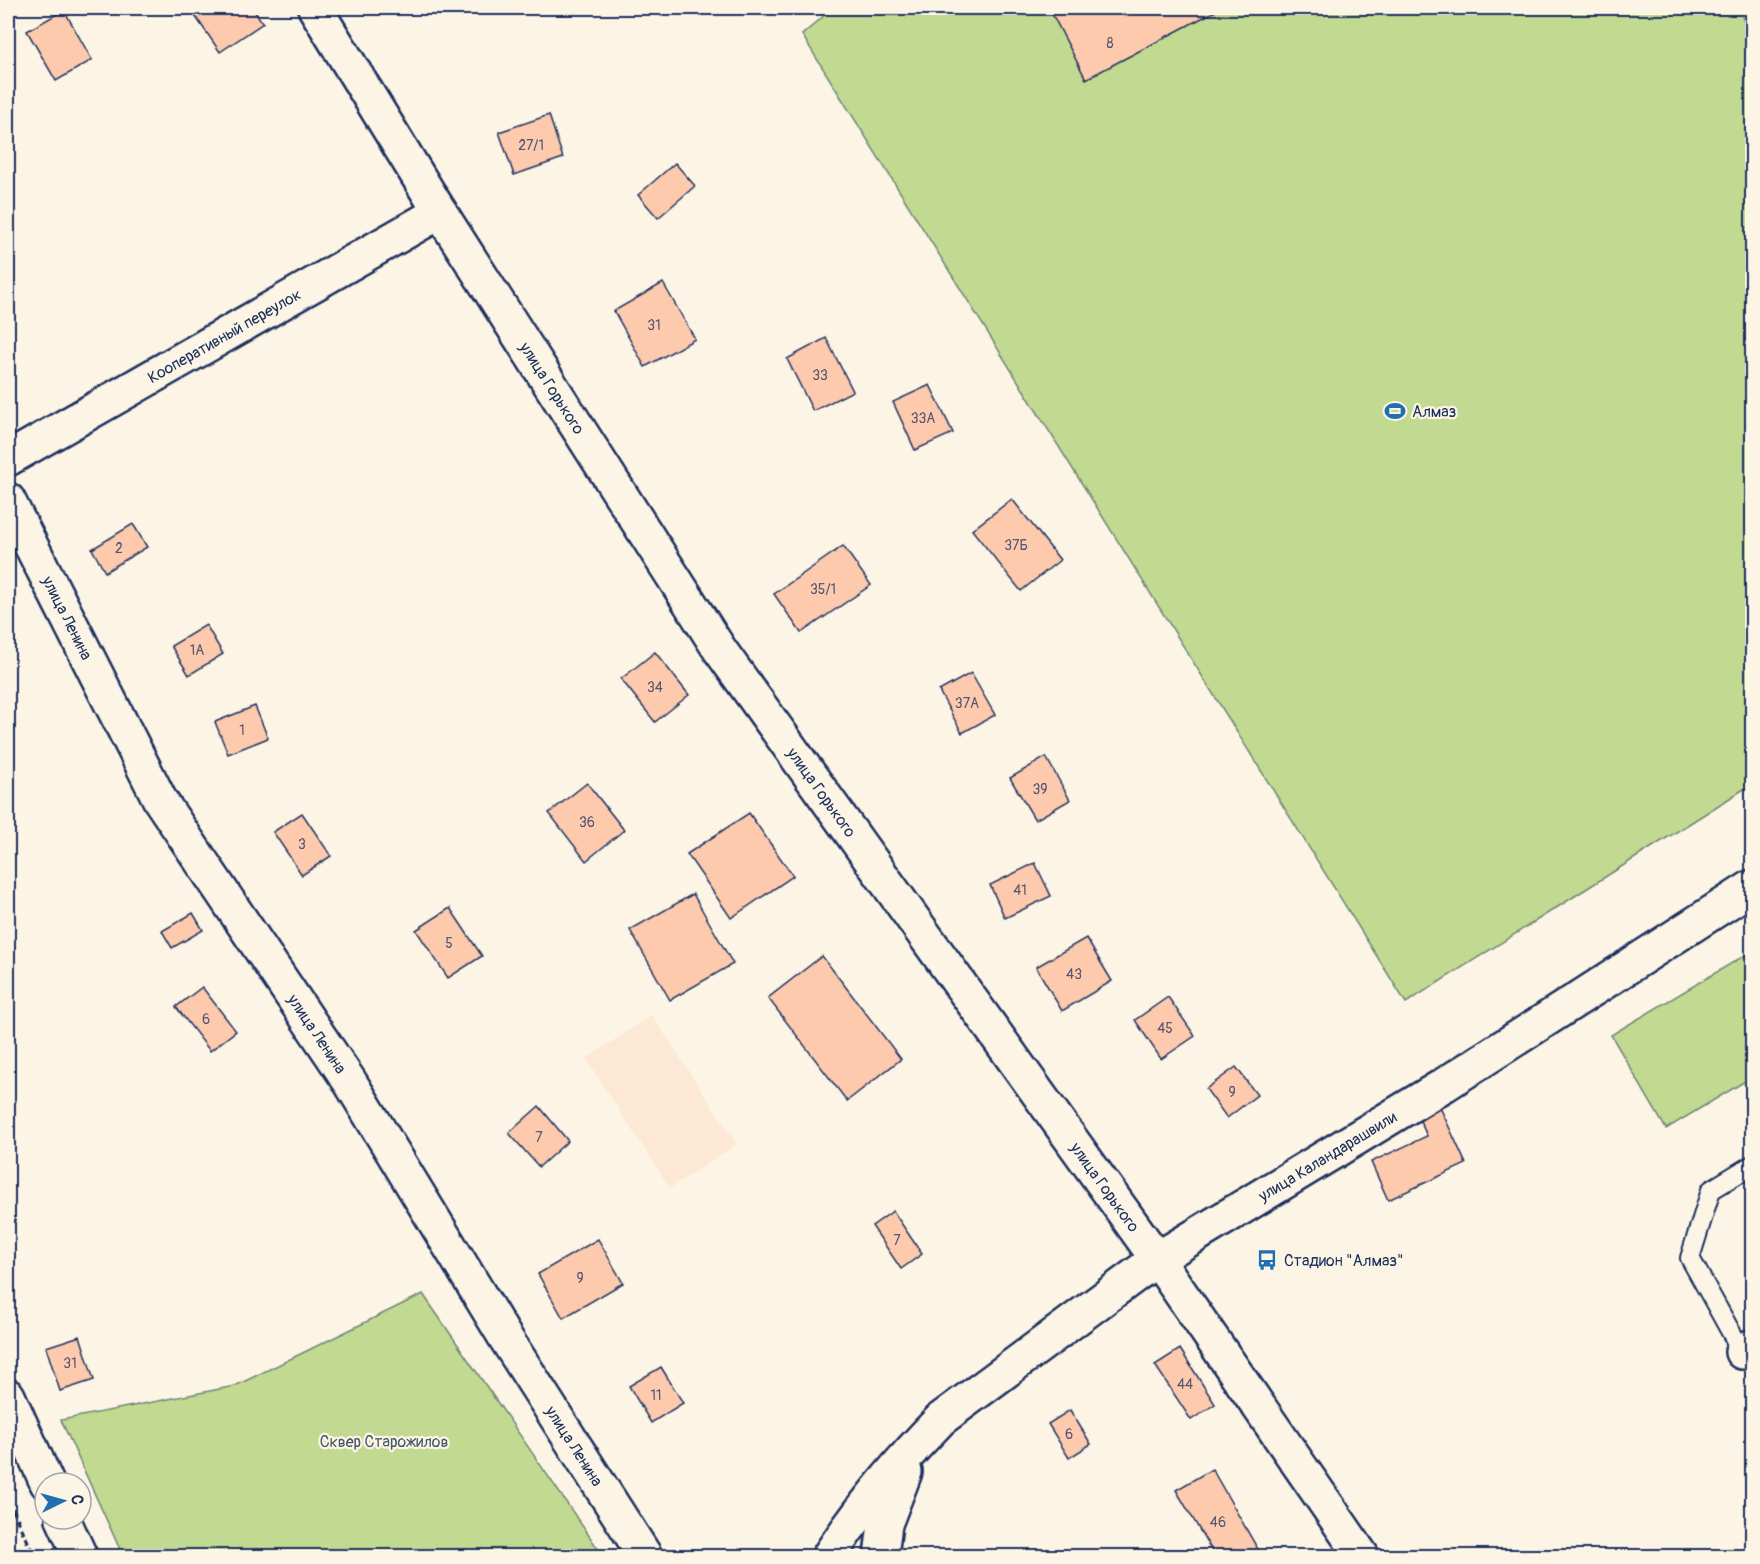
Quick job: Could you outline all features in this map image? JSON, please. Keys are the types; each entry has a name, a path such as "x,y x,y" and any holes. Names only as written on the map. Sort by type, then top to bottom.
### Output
{"street":[{"name":"улица Горького","path":"315,8 440,212 720,650 1157,1259 1362,1557"},
{"name":"Кооперативный переулок","path":"8,459 440,212"},
{"name":"улица Ленина","path":"8,500 160,800 351,1082 505,1337 645,1557"},
{"name":"улица Каландарашвили","path":"829,1557 848,1528 940,1419 1157,1259 1444,1085 1752,887"},
{"path":"8,1396 42,1471"},
{"name":"улица Каландарашвили","path":"881,1557 885,1524 916,1445"},
{"path":"68,1531 80,1557"}],"lane":[{"path":"1748,1349 1690,1258 1711,1190 1752,1165"}],"path":[{"path":"8,1499 34,1557"}],"shaded area":[{"path":"652,1015 737,1144 670,1188 586,1059"}],"green space":[{"name":"Алмаз","path":"833,8 1738,8 1752,39 1752,784 1406,1003 802,35"},
{"path":"1752,951 1752,1077 1666,1129 1611,1035"},
{"name":"Cквер Старожилов","path":"423,1294 603,1556 123,1556 93,1490 93,1471 84,1471 61,1420 235,1386"}],"building":[{"path":"195,8 252,8 263,23 220,52 191,10"},
{"path":"1049,8 1221,8 1086,79"},
{"path":"64,10 92,60 56,81 27,31"},
{"path":"549,115 563,158 514,175 499,132"},
{"path":"675,163 695,186 658,218 638,195"},
{"path":"663,283 695,339 645,367 614,311"},
{"path":"826,338 853,391 813,411 787,359"},
{"path":"930,385 953,433 915,450 893,402"},
{"path":"1012,499 1060,560 1021,591 972,530"},
{"path":"133,524 147,547 105,572 92,549"},
{"path":"843,546 871,585 801,633 774,594"},
{"path":"206,625 223,654 189,675 171,646"},
{"path":"655,652 689,695 655,722 621,679"},
{"path":"971,673 995,715 962,733 939,691"},
{"path":"255,706 268,738 228,754 215,722"},
{"path":"1046,757 1070,800 1035,820 1010,778"},
{"path":"587,783 624,830 586,861 549,813"},
{"path":"302,813 331,856 302,875 273,832"},
{"path":"749,813 793,876 731,918 687,854"},
{"path":"1035,863 1051,896 1005,918 990,885"},
{"path":"693,894 733,964 670,1000 630,930"},
{"path":"450,908 482,956 448,978 416,930"},
{"path":"193,913 203,930 172,948 162,931"},
{"path":"1086,938 1112,981 1062,1011 1036,967"},
{"path":"822,956 901,1059 847,1101 768,998"},
{"path":"202,987 236,1031 210,1051 176,1007"},
{"path":"1168,997 1195,1036 1161,1059 1135,1020"},
{"path":"1236,1067 1257,1095 1227,1118 1206,1089"},
{"path":"1438,1103 1466,1164 1388,1200 1371,1162 1427,1136 1416,1112"},
{"path":"539,1106 568,1141 539,1167 509,1133"},
{"path":"893,1211 922,1254 901,1269 872,1226"},
{"path":"598,1239 623,1283 563,1318 538,1274"},
{"path":"80,1336 94,1380 60,1391 46,1347"},
{"path":"1180,1349 1215,1404 1191,1420 1155,1365"},
{"path":"661,1367 683,1403 651,1423 629,1386"},
{"path":"1070,1410 1091,1444 1069,1458 1048,1424"},
{"path":"1212,1469 1260,1553 1255,1556 1215,1556 1176,1490"}],"place":[{"name":"Алмаз","path":"1395,411"},
{"name":"Стадион \"Алмаз\"","path":"1267,1260"}]}
